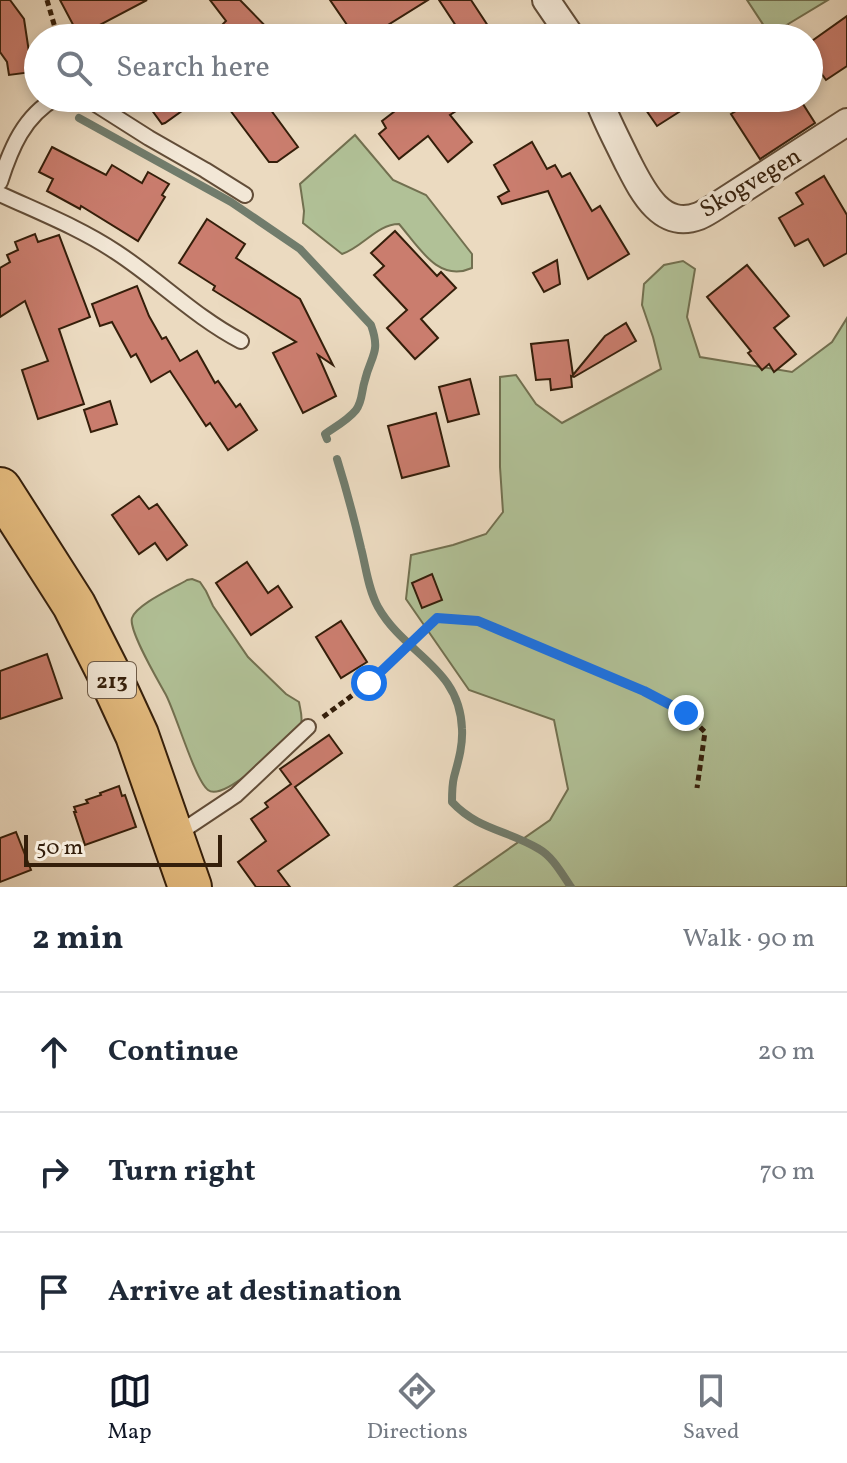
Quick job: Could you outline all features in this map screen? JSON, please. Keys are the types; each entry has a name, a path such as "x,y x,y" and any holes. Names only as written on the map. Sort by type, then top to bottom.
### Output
{"main road":[{"name":"213","path":"0,489 74,605 107,670 137,735 190,887"}],"street":[{"path":"546,0 562,24"},
{"name":"Skogvegen","path":"604,112 650,203 679,219 696,217 847,122"}],"lane":[{"path":"0,182 25,124 37,112"},
{"path":"108,112 245,195"},
{"path":"0,194 84,232 144,271 215,328 241,341"},
{"path":"173,837 236,795 308,727"}],"path":[{"path":"47,0 54,24"},
{"path":"308,727 369,683 437,618 478,621 644,691 686,713 705,732 697,788"}],"green space":[{"path":"747,0 828,0 788,24 763,24"},
{"path":"355,135 393,180 426,195 472,254 472,268 449,271 439,267 399,224 384,228 342,254 303,223 300,184"},
{"path":"683,261 695,269 687,317 700,357 792,372 832,342 847,318 847,887 454,887 550,820 568,789 554,720 469,690 406,599 411,555 486,534 503,512 500,377 516,375 536,404 562,423 661,369 642,305 644,284 664,265"},
{"path":"192,579 200,582 248,657 286,694 299,702 302,721 299,729 249,773 215,792 208,790 197,774 170,704 132,624 132,618 141,607"}],"building":[{"path":"0,0 10,0 24,19 24,73 9,75 7,62 0,52"},
{"path":"60,0 147,0 102,24 73,24"},
{"path":"210,0 240,0 263,24 223,24 226,21"},
{"path":"330,0 428,0 389,24 346,24"},
{"path":"439,0 471,0 487,24 455,24"},
{"path":"847,16 847,66 826,80 823,76 823,33"},
{"path":"153,112 180,112 165,123 162,124"},
{"path":"232,112 272,112 298,147 277,162 269,162"},
{"path":"394,112 455,112 450,115 472,142 448,162 428,136 399,159 379,134 386,128 382,121"},
{"path":"647,112 679,112 657,126"},
{"path":"808,112 815,123 760,159 731,114"},
{"path":"532,142 547,169 555,165 562,177 570,173 592,211 600,206 629,254 588,279 548,191 502,204 498,197 509,191 494,165"},
{"path":"52,147 106,175 112,165 142,183 148,172 169,184 162,195 165,197 138,241 81,206 80,209 47,191 53,179 39,172"},
{"path":"824,176 847,215 847,253 824,266 808,239 795,246 779,218 803,204 796,193"},
{"path":"207,219 245,244 236,258 300,299 333,365 318,355 336,396 303,413 273,353 296,342 213,290 215,286 179,263"},
{"path":"395,231 437,276 441,272 456,288 421,319 438,338 415,359 387,328 407,310 374,275 384,266 371,253"},
{"path":"35,234 38,242 59,235 90,317 59,329 84,404 38,419 22,370 48,361 25,301 0,317 0,268 10,262 7,255 18,250 15,242"},
{"path":"557,260 560,284 544,292 533,273"},
{"path":"747,265 789,316 774,328 796,354 774,372 769,364 762,370 748,353 751,351 707,297"},
{"path":"137,286 162,339 166,337 180,361 197,351 215,383 218,381 236,407 240,404 257,430 228,450 210,423 206,426 170,371 151,382 136,354 131,357 112,322 100,326 92,304"},
{"path":"626,323 636,341 574,377 571,376 572,387 551,390 550,379 536,380 531,344 568,340 573,375 605,336"},
{"path":"470,379 479,414 448,422 439,387"},
{"path":"110,401 117,424 91,432 84,410"},
{"path":"436,413 449,466 402,478 388,426"},
{"path":"139,496 149,509 157,504 187,545 167,560 155,543 139,554 112,515"},
{"path":"247,562 268,593 278,586 292,607 251,635 216,583"},
{"path":"432,574 442,600 422,608 412,583"},
{"path":"341,621 367,662 341,678 316,637"},
{"path":"47,654 62,698 0,719 0,671"},
{"path":"329,735 342,753 295,787 329,835 278,871 290,887 256,887 238,862 266,841 251,819 268,807 265,803 291,784 280,769"},
{"path":"119,786 136,827 85,845 74,807"},
{"path":"16,832 31,870 0,882 0,838"}],"waterway":[{"path":"79,118 231,202 300,249 371,325 375,348 360,403 349,417 325,434 327,439"},
{"path":"337,459 378,607 402,638 442,676 459,708 462,742 453,780 452,802 483,824 544,852 571,887"}],"route":[{"path":"369,683 437,618 478,621 644,691 686,713"}]}
